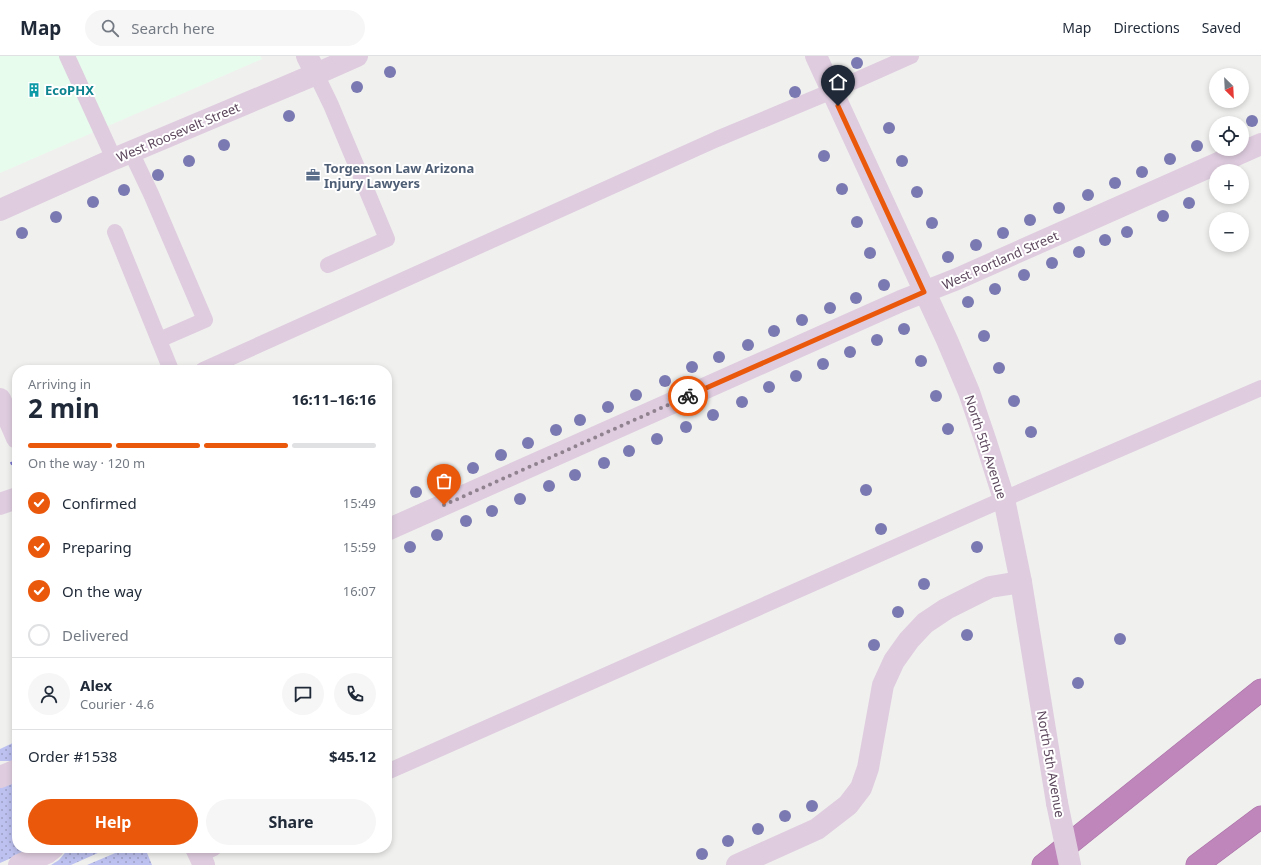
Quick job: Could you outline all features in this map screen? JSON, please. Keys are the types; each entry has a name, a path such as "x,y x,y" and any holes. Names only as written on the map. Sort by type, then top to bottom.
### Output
{"highway":[{"path":"1043,865 1261,690"},
{"path":"1198,865 1261,818"}],"street":[{"name":"West Roosevelt Street","path":"0,210 122,156 312,65 357,56"},
{"name":"North 5th Avenue","path":"816,56 947,340 969,392 1004,499 1021,582 1057,803 1070,865"},
{"name":"West Portland Street","path":"392,528 924,292 961,278 1261,144"},
{"path":"0,399 12,427"},
{"path":"0,504 12,500"},
{"path":"737,865 817,829 848,805 861,788 868,768 883,685 894,661 909,640 925,623 946,609 990,587 1021,582"},
{"path":"0,777 12,772"},
{"path":"19,865 47,853"}],"lane":[{"path":"67,56 122,156 151,194 205,320 159,340"},
{"path":"214,365 710,142 911,56"},
{"path":"312,65 331,105 387,239 328,265"},
{"path":"115,232 169,365"},
{"path":"392,770 1004,499 1261,388"}],"shaded area":[{"path":"0,56 260,56 262,59 0,173"},
{"path":"12,743 12,761 0,761 0,749"},
{"path":"12,780 12,853 23,853 0,863 0,785"},
{"path":"65,853 98,853 71,865 51,865 59,860"},
{"path":"115,853 147,853 152,865 87,865"}],"way so far":[{"path":"444,505 688,396"}],"place":[{"name":"EcoPHX","path":"34,90"},
{"name":"Torgenson Law Arizona Injury Lawyers","path":"313,175"}],"route":[{"path":"688,396 924,292 838,106"}]}
